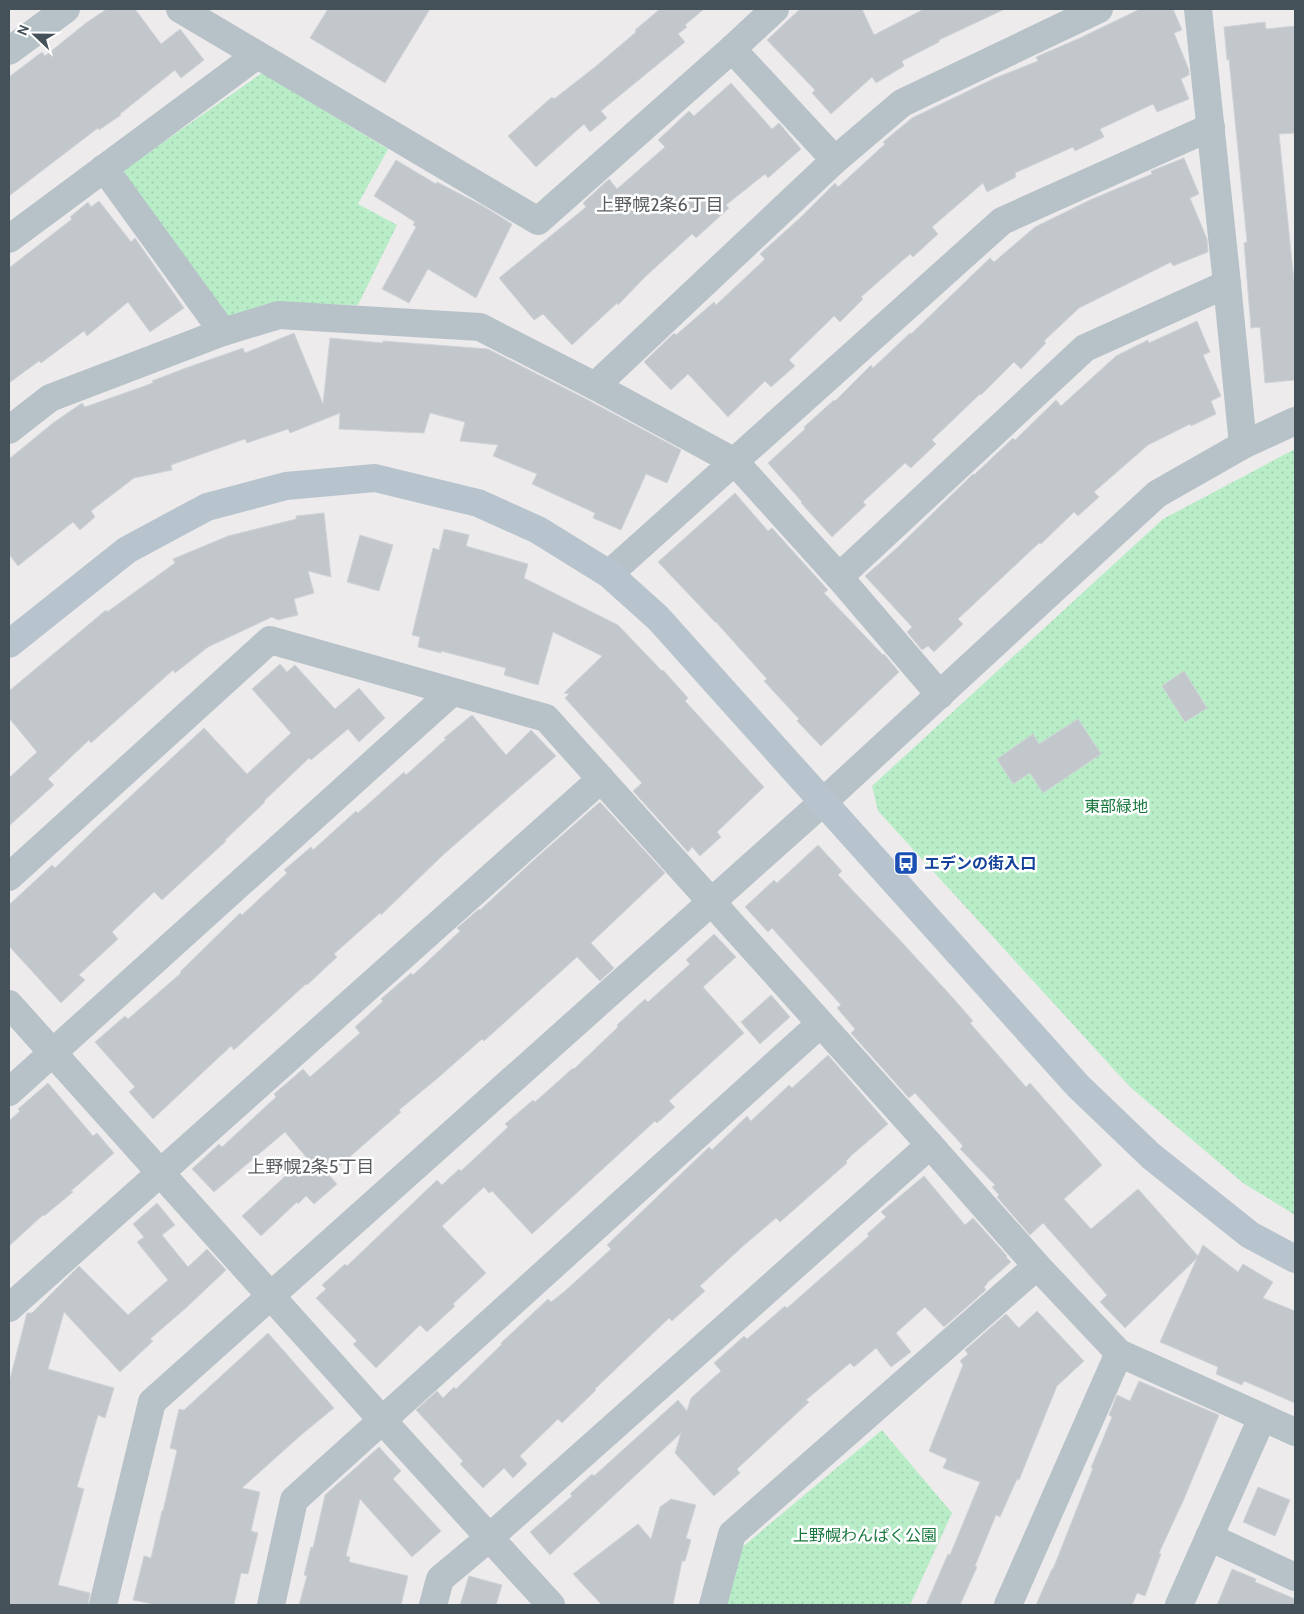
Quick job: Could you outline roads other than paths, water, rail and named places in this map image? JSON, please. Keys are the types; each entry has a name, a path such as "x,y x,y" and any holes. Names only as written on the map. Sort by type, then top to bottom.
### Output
{"street":[{"path":"9,51 66,9"},
{"path":"180,9 538,222 775,9"},
{"path":"595,386 835,160 902,103 1098,9"},
{"path":"1198,9 1243,445"},
{"path":"732,49 835,160"},
{"path":"9,239 257,55"},
{"path":"609,574 1002,221 1211,127"},
{"path":"104,168 223,332"},
{"path":"839,577 1085,348 1227,284"},
{"path":"9,430 50,398 223,332 279,315 480,327 595,386 735,462 839,577 940,695"},
{"path":"103,1605 152,1402 823,802 1157,494 1243,445 1295,422"},
{"path":"9,644 127,550 207,507 286,486 375,478 478,503 538,530 609,574 658,618 1078,1086 1151,1156 1242,1229 1295,1259"},
{"path":"9,878 270,640 546,718 1037,1266 1119,1353 1295,1432"},
{"path":"9,1092 452,692"},
{"path":"9,1308 601,779"},
{"path":"9,1004 271,1297 551,1605"},
{"path":"271,1605 294,1500 820,1024"},
{"path":"434,1605 440,1578 489,1538 930,1145"},
{"path":"713,1605 732,1534 1037,1266"},
{"path":"1008,1605 1119,1353"},
{"path":"1179,1605 1262,1418"},
{"path":"1209,1537 1295,1578"}],"place":[{"name":"エデンの街入口","path":"906,863"}],"district":[{"name":"上野幌2条6丁目","path":"660,205"},
{"name":"上野幌2条5丁目","path":"311,1167"}],"park label":[{"name":"東部緑地","path":"1116,806"},
{"name":"上野幌わんぱく公園","path":"865,1535"}]}
